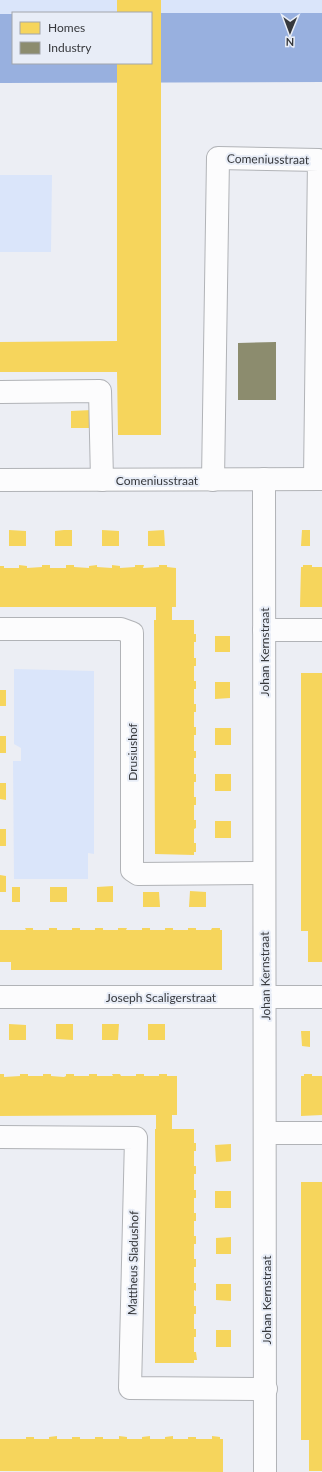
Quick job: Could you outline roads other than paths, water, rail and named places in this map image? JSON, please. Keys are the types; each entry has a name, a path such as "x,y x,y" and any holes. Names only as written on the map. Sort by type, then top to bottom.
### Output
{"street":[{"name":"Comeniusstraat","path":"0,480 213,480 319,479 319,160 218,158 213,480"},
{"name":"Comeniusstraat","path":"0,392 100,391 102,480"},
{"name":"Johan Kernstraat","path":"264,479 265,1472"},
{"name":"Drusiushof","path":"0,629 121,629 132,633 132,870 138,874 264,873"},
{"path":"264,630 322,630"},
{"name":"Joseph Scaligerstraat","path":"0,997 322,997"},
{"path":"265,1133 322,1133"},
{"name":"Mattheus Sladushof","path":"0,1137 136,1138 130,1388 266,1389"}],"water":[{"path":"152,13 322,13 322,82 0,83 0,14 12,14 12,64 152,64"}]}
